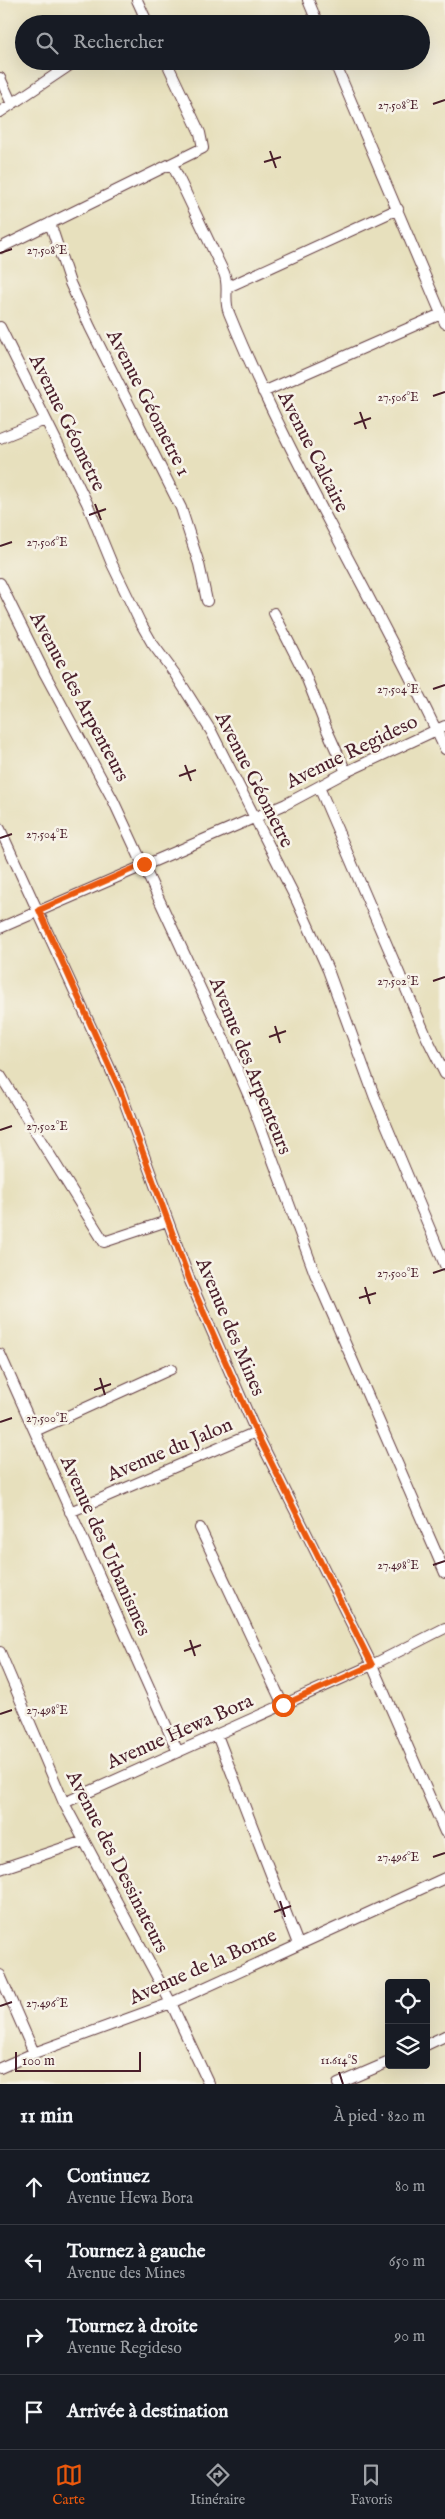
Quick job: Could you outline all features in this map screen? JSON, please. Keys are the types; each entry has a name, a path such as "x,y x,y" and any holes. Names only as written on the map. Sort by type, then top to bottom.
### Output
{"street":[{"path":"137,0 144,15"},
{"path":"308,0 314,15"},
{"path":"0,112 63,70"},
{"path":"0,248 200,150 204,145 200,133 170,70"},
{"path":"263,392 443,318 338,70"},
{"path":"0,78 12,104"},
{"name":"Avenue Calcaire","path":"172,164 224,273 228,287 225,303 263,392 440,728 445,749"},
{"path":"228,287 398,209"},
{"name":"Avenue Géometre 1","path":"50,222 70,283 90,328 178,501 200,564 207,601"},
{"name":"Avenue Géometre","path":"0,327 44,420 87,503 112,564 140,622 155,648 203,716 296,901 328,970 375,1098 445,1265"},
{"path":"0,438 44,420"},
{"name":"Avenue des Arpenteurs","path":"0,583 45,674 113,800 228,1046 251,1101 315,1274 445,1573"},
{"path":"274,613 305,674 346,772"},
{"name":"Avenue Regideso","path":"0,928 144,864 254,819 346,772 440,728"},
{"path":"319,787 427,1038 445,1074"},
{"name":"Avenue des Mines","path":"0,829 39,910 120,1090 190,1281 256,1432 372,1665 445,1832"},
{"path":"0,1075 104,1242 167,1221"},
{"name":"Avenue des Urbanismes","path":"0,1354 178,1752"},
{"path":"35,1431 172,1369"},
{"name":"Avenue du Jalon","path":"70,1512 256,1432"},
{"path":"200,1528 283,1705"},
{"name":"Avenue Hewa Bora","path":"64,1803 372,1665 445,1628"},
{"name":"Avenue des Dessinateurs","path":"0,1652 2,1665 64,1803 171,2003 209,2084"},
{"path":"217,1734 298,1944"},
{"path":"0,1869 84,1841"},
{"name":"Avenue de la Borne","path":"0,2068 34,2053 171,2003 445,1878"},
{"path":"0,1975 34,2053"},
{"path":"430,2043 445,2036"},
{"path":"338,2084 385,2064"}],"route":[{"path":"144,864 39,910 120,1090 190,1281 256,1432 372,1665 283,1705"}]}
